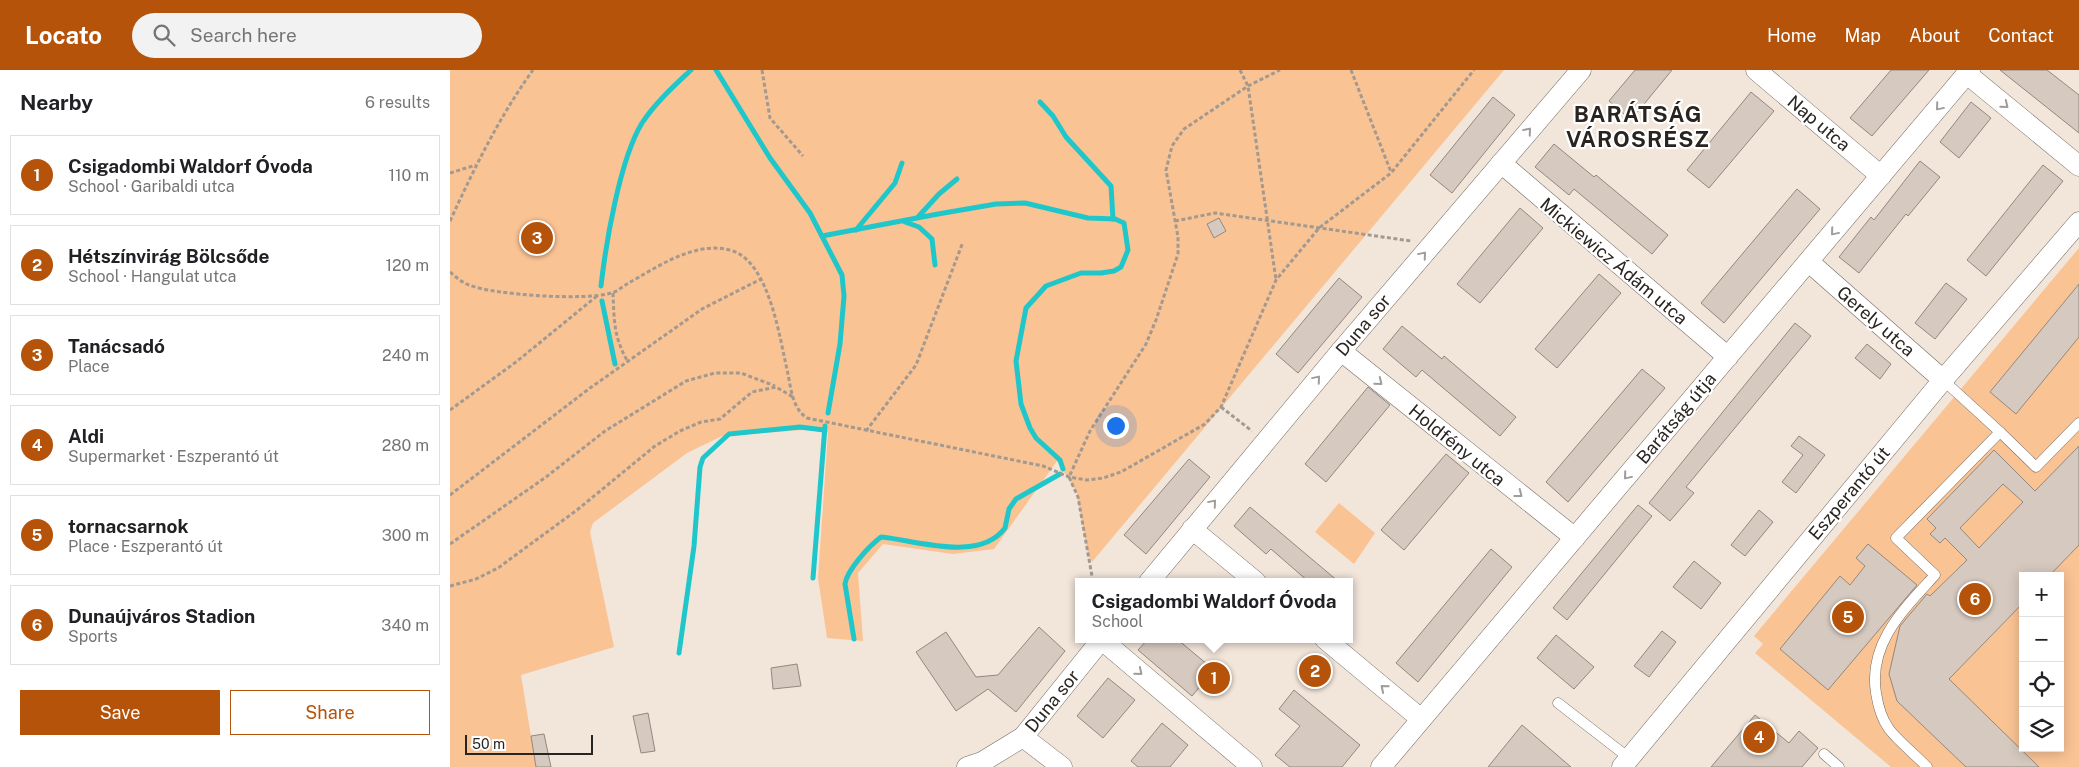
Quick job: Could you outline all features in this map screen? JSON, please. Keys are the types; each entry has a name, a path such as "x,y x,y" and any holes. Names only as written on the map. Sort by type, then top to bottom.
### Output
{"street":[{"name":"Duna sor","path":"1152,578 1341,351 1580,70"},
{"name":"Nap utca","path":"1756,70 1881,176"},
{"name":"Barátság útja","path":"1381,767 1969,72"},
{"path":"1969,72 2079,166"},
{"name":"Mickiewicz Ádám utca","path":"1501,163 1728,357"},
{"name":"Eszperantó út","path":"1625,763 1944,380 2079,222"},
{"name":"Gerely utca","path":"1809,262 1944,380"},
{"name":"Holdfény utca","path":"1341,351 1574,538"},
{"path":"1192,529 1251,578"},
{"name":"Duna sor","path":"967,767 982,762 1023,737 1100,643"},
{"path":"1106,643 1252,767"},
{"path":"1330,643 1421,719"},
{"path":"1023,737 1062,767"}],"lane":[{"path":"1944,380 2036,467 2079,423"},
{"path":"1927,767 1889,729 1878,710 1874,685 1875,661 1884,637 1899,613 1936,575 1896,538 2000,432"},
{"path":"1558,703 1625,763"},
{"path":"1824,754 1839,767"}],"path":[{"path":"450,221 476,165 512,100 533,70"},
{"path":"762,70 770,118 803,156"},
{"path":"1240,70 1248,86 1276,280"},
{"path":"1092,578 1078,497 1069,477 1090,431 1146,344 1178,254 1175,221 1166,170 1172,146 1184,129 1248,86 1280,70"},
{"path":"1351,70 1392,173"},
{"path":"450,272 469,285 483,289 540,294 598,296 613,293 688,253 705,249 733,252 746,258 755,268 761,279 771,307 793,397 802,414 808,418 1043,466 1069,477 1087,480 1103,478 1121,472 1205,424 1222,407 1276,280 1319,228 1392,173 1474,70"},
{"path":"450,173 476,165"},
{"path":"1175,221 1215,213 1412,241"},
{"path":"866,431 916,365 963,242"},
{"path":"450,495 702,309 761,279"},
{"path":"613,293 618,346 628,362"},
{"path":"450,410 516,362 598,296"},
{"path":"450,544 546,477 605,431 686,380 716,373 741,373 776,387 793,397"},
{"path":"450,586 476,579 498,568 577,510 655,446 680,431 701,422 720,419 752,392 776,387"},
{"path":"1222,407 1259,436"}],"shaded area":[{"path":"450,70 1504,70 1092,562 1088,554 1076,491 1057,461 994,549 953,554 883,544 858,573 863,641 827,638 818,578 828,432 803,430 722,436 687,453 593,523 590,532 614,647 521,675 536,767 450,767"},
{"path":"2079,248 2079,767 1891,767 1755,653 1763,644 1754,636"},
{"path":"1339,503 1375,533 1354,564 1315,532"}],"building":[{"path":"1635,70 1672,70 1631,120 1609,101"},
{"path":"1891,70 1929,70 1872,136 1850,118"},
{"path":"2000,70 2047,70 2079,95 2079,133"},
{"path":"1751,92 1774,111 1709,188 1687,170"},
{"path":"1493,97 1515,115 1452,193 1430,175"},
{"path":"1971,102 1991,118 1959,158 1940,142"},
{"path":"1554,144 1594,177 1596,175 1668,235 1652,254 1574,189 1569,195 1535,167"},
{"path":"1920,161 1940,177 1908,216 1906,214 1859,273 1839,257 1871,217 1874,220"},
{"path":"2043,165 2063,181 1986,276 1967,260"},
{"path":"1797,189 1820,209 1724,323 1701,303"},
{"path":"1520,208 1543,228 1480,303 1457,284"},
{"path":"1219,218 1226,231 1214,238 1207,224"},
{"path":"1599,274 1621,293 1557,368 1535,349"},
{"path":"1339,278 1362,297 1298,373 1276,354"},
{"path":"1946,283 1967,299 1935,339 1915,323"},
{"path":"2079,284 2079,337 2016,414 1990,392"},
{"path":"1795,323 1811,336 1686,487 1694,493 1670,521 1649,503"},
{"path":"1402,326 1442,359 1444,356 1516,417 1500,436 1422,370 1416,377 1383,349"},
{"path":"1867,344 1891,364 1880,379 1855,358"},
{"path":"1642,369 1665,388 1568,502 1546,482"},
{"path":"1368,387 1390,405 1326,482 1305,464"},
{"path":"1799,436 1825,455 1796,493 1782,482 1803,455 1791,446"},
{"path":"2079,446 2079,545 2053,572 2019,572 2019,607 1949,679 2019,747 2019,752 2024,752 2039,767 1966,767 1897,701 1889,674 1900,626 1927,594 1930,596 1967,560 1945,538 1940,543 1930,534 1936,528 1927,519 1994,450 2035,491","holes":["2003,484 2023,502 1979,548 1960,528"]},
{"path":"1446,454 1469,473 1404,550 1381,530"},
{"path":"1189,459 1210,477 1146,554 1124,535"},
{"path":"1638,505 1652,516 1567,620 1553,608"},
{"path":"1250,507 1334,578 1304,578 1271,549 1266,554 1234,526"},
{"path":"1759,510 1773,522 1745,556 1731,545"},
{"path":"1868,544 1917,585 1828,690 1780,649 1840,576 1850,585 1865,566 1856,558"},
{"path":"1491,549 1512,567 1418,682 1396,663"},
{"path":"1694,561 1721,583 1701,609 1673,587"},
{"path":"1039,627 1065,651 1016,712 988,689 956,711 916,652 946,632 976,677 998,675"},
{"path":"1662,631 1676,642 1649,677 1634,666"},
{"path":"1556,635 1594,667 1574,689 1537,658"},
{"path":"1144,643 1182,643 1214,670 1192,696 1138,650"},
{"path":"797,664 801,686 773,689 771,668"},
{"path":"1108,678 1135,700 1103,738 1077,716"},
{"path":"1294,690 1360,745 1342,767 1290,767 1275,755 1300,726 1279,709"},
{"path":"648,713 655,751 641,753 633,716"},
{"path":"1755,715 1789,743 1799,731 1818,748 1802,767 1711,767"},
{"path":"1162,723 1188,745 1170,767 1138,767 1131,761"},
{"path":"1522,725 1571,767 1488,767"},
{"path":"544,734 551,767 536,767 531,736"}],"waterway":[{"path":"601,286 615,202 627,157 634,139 642,123 653,109 691,70"},
{"path":"716,70 770,158 810,213 842,275 844,296 840,344 828,413"},
{"path":"1040,102 1053,116 1066,137 1111,186 1113,219"},
{"path":"856,230 895,183 902,163"},
{"path":"918,217 939,194 957,179"},
{"path":"822,236 996,204 1025,203 1088,218 1115,219 1124,223 1128,250 1121,267 1114,271 1101,273 1081,273 1046,286 1026,308 1016,361 1021,404 1036,438 1060,460 1063,469"},
{"path":"905,222 919,227 932,239 935,265"},
{"path":"602,301 615,364"},
{"path":"813,578 825,426"},
{"path":"679,653 694,546 700,467 703,458 729,434 800,427 824,430"},
{"path":"854,639 845,584 850,572 859,559 881,537 946,547 980,545 994,539 1005,528 1009,509 1016,499 1060,474"}],"place":[{"name":"Tanácsadó","path":"537,238"},
{"name":"Dunaújváros Stadion","path":"1975,599"},
{"name":"tornacsarnok","path":"1848,617"},
{"name":"Hétszínvirág Bölcsőde","path":"1315,671"},
{"name":"Csigadombi Waldorf Óvoda","path":"1214,678"},
{"name":"Aldi","path":"1759,737"}],"district":[{"name":"BARÁTSÁG VÁROSRÉSZ","path":"1638,126"}]}
